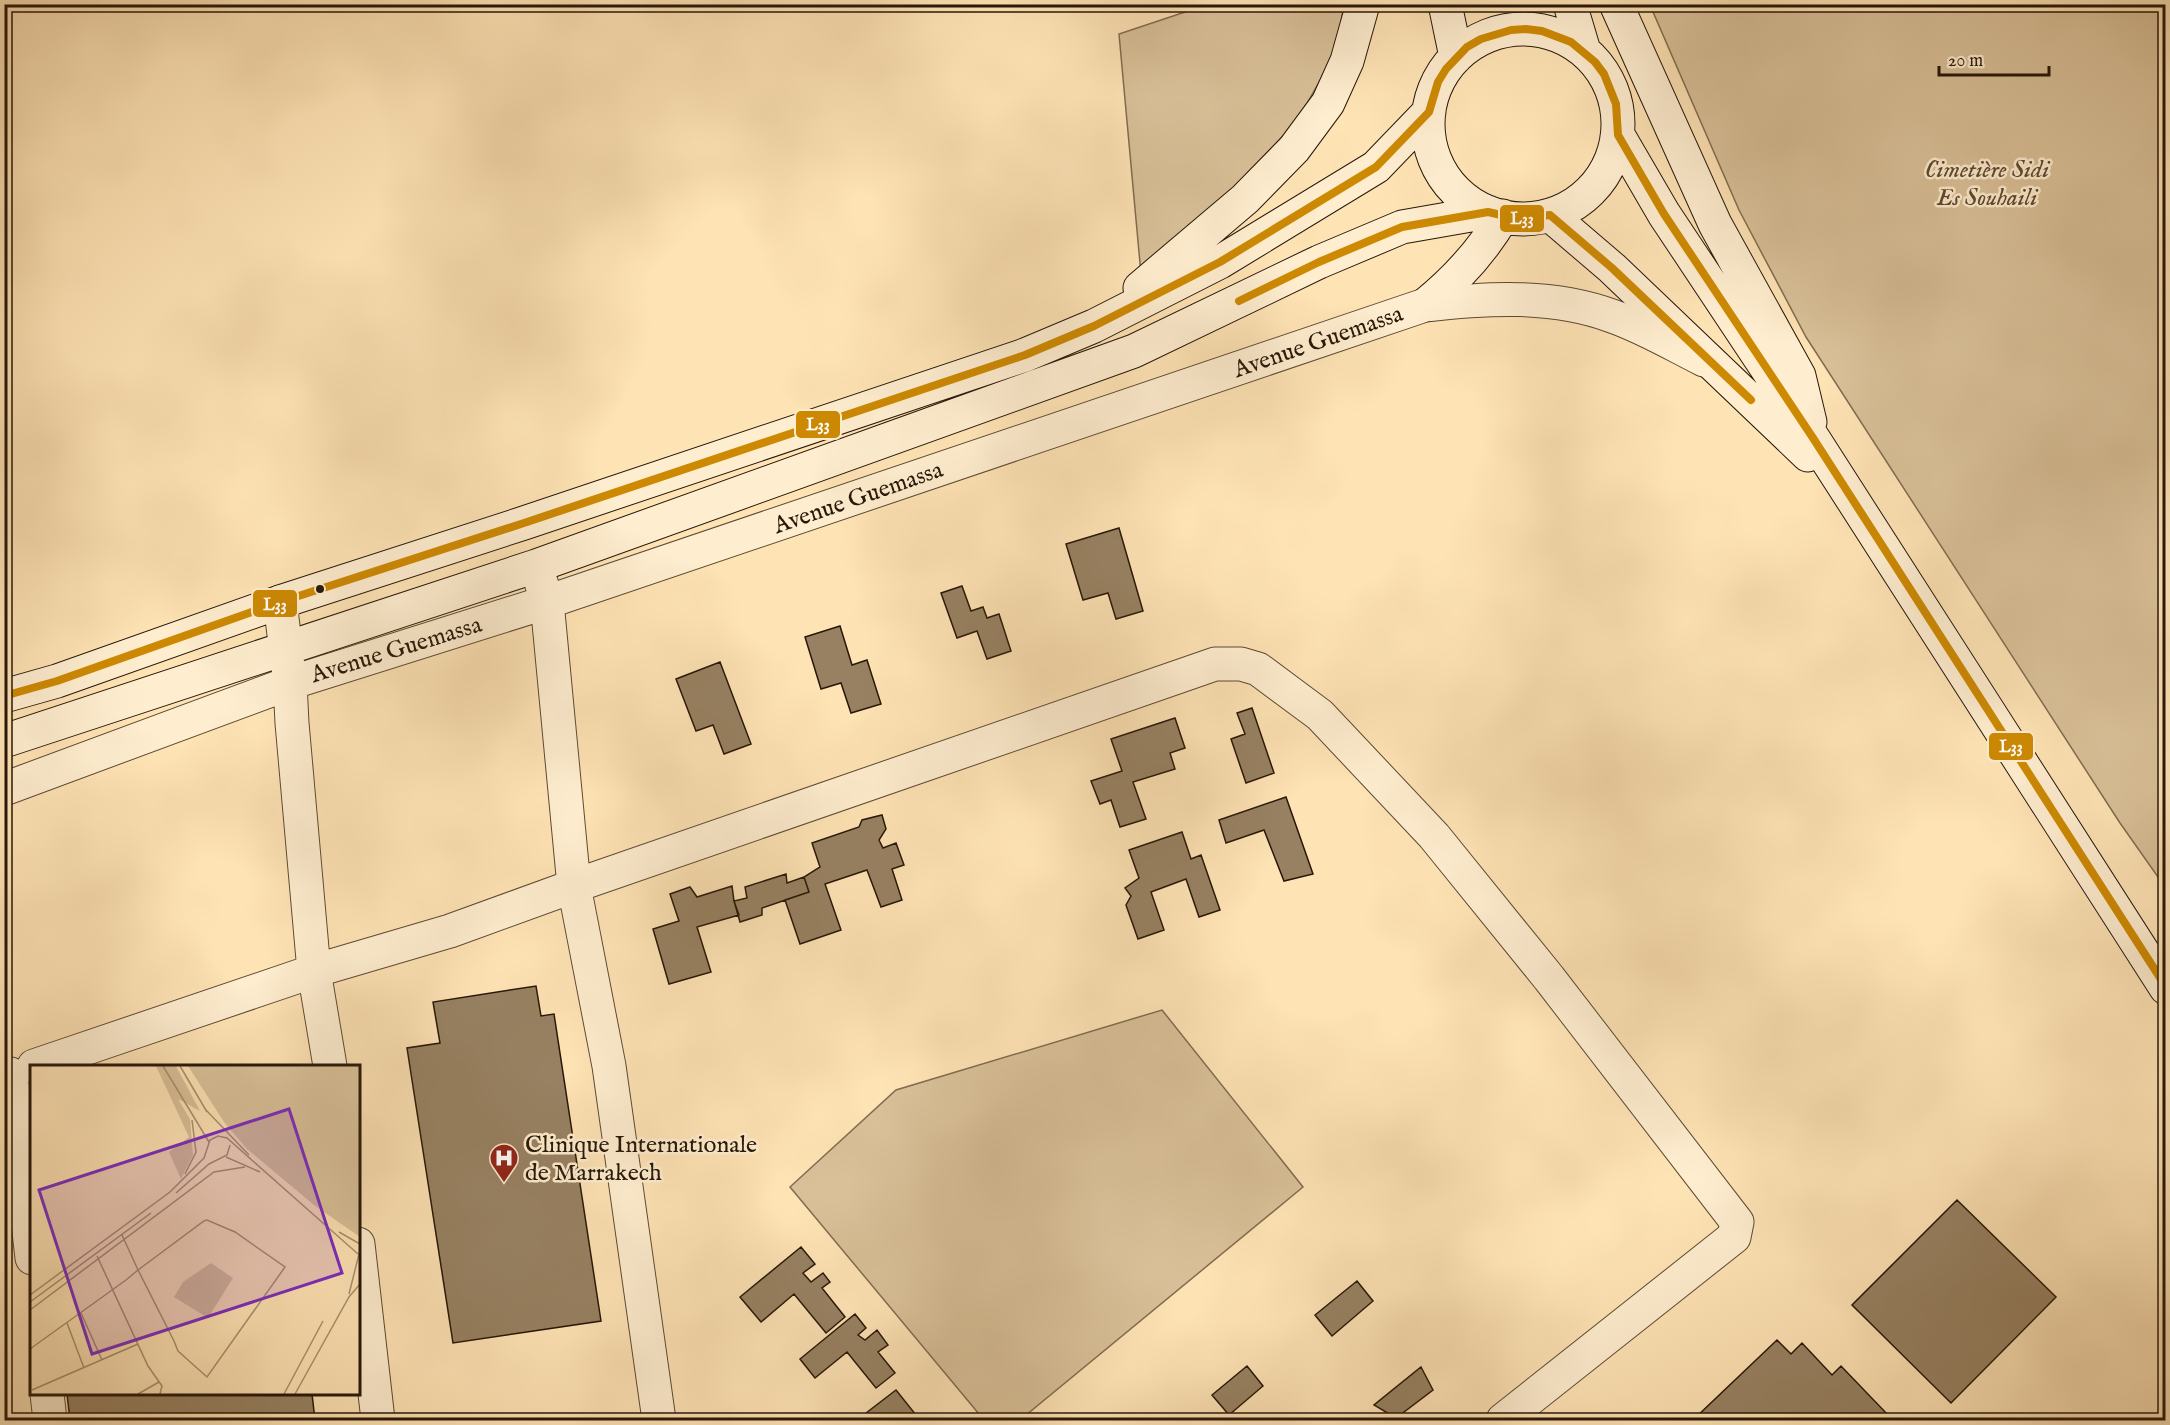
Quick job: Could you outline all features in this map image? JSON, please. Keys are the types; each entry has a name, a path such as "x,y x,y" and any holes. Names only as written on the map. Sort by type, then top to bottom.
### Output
{"main road":[{"path":"1094,326 1245,200 1294,148 1328,103 1347,61 1363,4"},
{"path":"1445,4 1456,57"},
{"path":"1570,4 1584,51"},
{"path":"1616,4 1715,224 1799,376 1807,402 1813,438"},
{"path":"1526,29 1557,35 1584,51 1604,74 1612,89 1616,104 1618,135 1615,150 1601,179 1579,201 1550,215 1519,219 1496,214 1473,204 1458,193 1446,180 1437,164 1428,130 1429,112 1438,82 1456,57 1481,39 1510,30 1526,29"},
{"path":"4,696 68,677 280,602 524,523 1025,355 1094,326 1220,262 1376,167 1429,112"},
{"path":"1618,135 1664,214 1813,438 2166,988"},
{"path":"1425,305 1453,282 1472,262 1489,240 1496,214"},
{"name":"Avenue Guemassa","path":"4,741 536,566 1134,351 1319,262 1402,227 1496,214"},
{"path":"1550,215 1612,268 1846,492"},
{"name":"Avenue Guemassa","path":"4,789 290,682 547,602 1425,305 1474,300 1518,299 1589,308 1614,316 1715,365"},
{"path":"536,566 547,602 574,886 609,1066 659,1420"},
{"path":"280,602 290,682 314,971 330,1065"},
{"path":"38,1065 314,971 450,931 1215,664 1241,664 1258,669 1320,715 1434,836 1549,978 1737,1222 1734,1237 1503,1420"},
{"path":"20,1071 30,1227"},
{"path":"360,1262 378,1420"},
{"path":"46,1395 50,1420"}],"green space":[{"path":"1206,5 1344,5 1335,54 1297,121 1206,217 1141,274 1119,34"},
{"name":"Cimetière Sidi Es Souhaili","path":"1650,5 2165,5 2165,887 2120,823 1806,337 1739,210"},
{"path":"1162,1010 1303,1187 1020,1420 984,1420 790,1187 896,1090"}],"building":[{"path":"1119,528 1143,611 1116,619 1108,593 1083,600 1066,544"},
{"path":"962,586 971,611 983,607 987,618 999,614 1011,651 987,659 977,631 957,638 941,593"},
{"path":"840,626 852,665 867,660 881,704 851,713 841,683 821,689 805,637"},
{"path":"720,662 751,744 724,754 713,725 696,731 676,679"},
{"path":"1252,708 1274,773 1246,783 1231,739 1245,734 1237,713"},
{"path":"1175,718 1185,748 1170,753 1175,769 1133,782 1146,819 1120,827 1111,800 1100,804 1091,781 1122,771 1111,739"},
{"path":"1286,797 1313,874 1284,881 1264,830 1226,843 1219,820"},
{"path":"882,815 886,829 879,840 883,848 896,843 904,865 892,869 902,900 881,907 867,870 825,884 841,930 800,944 785,900 809,892 804,877 820,867 812,843 859,827 862,820"},
{"path":"1182,832 1191,859 1201,855 1220,910 1199,917 1186,879 1151,892 1164,930 1138,939 1126,905 1131,896 1125,888 1139,878 1129,850"},
{"path":"786,874 787,883 804,877 809,892 762,908 762,915 740,922 734,901 747,898 745,887"},
{"path":"732,886 739,915 697,927 711,972 669,984 653,929 679,921 670,894 690,887 697,897"},
{"name":"Clinique Internationale de Marrakech","path":"536,986 541,1016 554,1014 601,1321 453,1343 407,1048 440,1043 433,1002"},
{"path":"1957,1200 2056,1297 1951,1403 1852,1305"},
{"path":"801,1247 815,1264 803,1273 811,1282 823,1273 830,1282 822,1288 845,1317 826,1333 794,1294 761,1322 740,1297"},
{"path":"1357,1281 1373,1301 1332,1336 1315,1315"},
{"path":"855,1314 866,1328 858,1335 865,1340 877,1330 888,1345 878,1352 895,1373 876,1388 847,1352 815,1378 800,1359"},
{"path":"1777,1340 1791,1354 1802,1343 1832,1375 1841,1366 1891,1418 1888,1420 1693,1420"},
{"path":"1247,1366 1263,1386 1229,1415 1212,1395"},
{"path":"1421,1367 1433,1390 1396,1418 1374,1405"},
{"path":"896,1390 920,1420 857,1420"},
{"path":"67,1395 312,1395 315,1420 70,1420"}],"transit line":[{"name":"L33","path":"4,696 57,681 280,602 524,523 1025,355 1094,326 1220,262 1376,167 1429,112 1438,82 1446,69 1467,47 1481,39 1511,30 1542,31 1571,42 1595,62 1604,74 1616,104 1618,135 1664,214 1813,438 2166,987"},
{"name":"L33","path":"1239,301 1319,262 1402,227 1488,212 1519,219 1550,215 1612,268 1751,400"}],"place":[{"name":"Clinique Internationale de Marrakech","path":"504,1184"}]}
